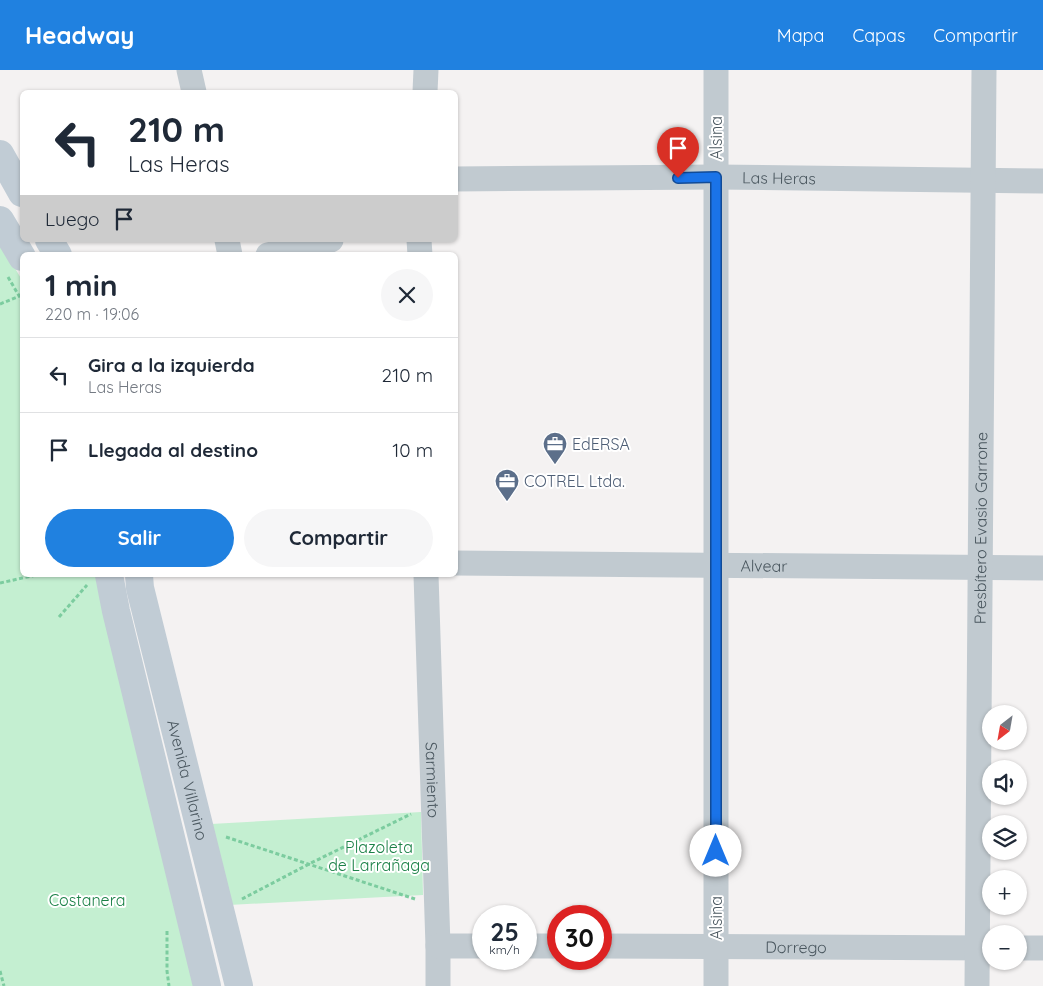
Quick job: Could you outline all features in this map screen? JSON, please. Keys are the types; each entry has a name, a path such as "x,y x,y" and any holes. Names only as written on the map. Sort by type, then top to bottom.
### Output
{"main road":[{"path":"0,154 20,189"},
{"path":"0,220 14,264"},
{"name":"Avenida Villarino","path":"100,577 116,611 207,986"},
{"name":"Avenida Villarino","path":"138,577 239,986"}],"street":[{"path":"189,70 194,90"},
{"path":"425,90 426,70"},
{"name":"Alsina","path":"716,70 716,986"},
{"name":"Presbítero Evasio Garrone","path":"984,70 980,567 984,925"},
{"name":"Las Heras","path":"458,179 716,177 1043,181"},
{"path":"281,252 323,242"},
{"name":"Alvear","path":"458,563 1043,568"},
{"name":"Sarmiento","path":"426,577 438,986"},
{"path":"438,946 472,946"},
{"name":"Dorrego","path":"612,946 982,948"},
{"path":"1027,948 1043,948"},
{"name":"Presbítero Evasio Garrone","path":"977,986 982,959"}],"path":[{"path":"14,264 20,291"},
{"path":"0,304 20,296"},
{"path":"0,583 27,577"},
{"path":"59,617 100,577"},
{"path":"220,911 434,802"},
{"path":"200,829 311,863 437,906"},
{"path":"0,971 4,986"}],"green space":[{"name":"Costanera","path":"0,243 20,277 20,577 98,577 195,986 0,986"},
{"name":"Plazoleta de Larrañaga","path":"421,812 423,895 229,905 211,824"}],"place":[{"name":"EdERSA","path":"555,465"},
{"name":"COTREL Ltda.","path":"507,502"}],"route":[{"path":"678,178 716,177 716,851"}]}
